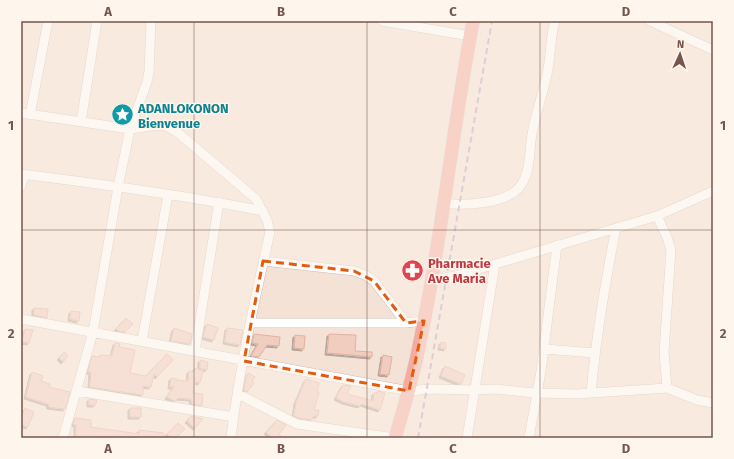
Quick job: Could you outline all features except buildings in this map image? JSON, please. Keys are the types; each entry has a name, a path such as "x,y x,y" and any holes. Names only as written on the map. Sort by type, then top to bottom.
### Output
{"highway":[{"path":"395,438 409,391 424,321 473,21"}],"street":[{"path":"48,21 26,114 130,129 158,125 166,126 177,132 256,199 267,220 270,232 251,323 231,438"},
{"path":"81,122 97,21"},
{"path":"63,438 93,332 118,187 130,129 147,82 149,72 151,21"},
{"path":"382,21 470,36"},
{"path":"444,203 467,205 493,200 515,192 521,185 526,176 534,123 548,70 554,21"},
{"path":"650,21 713,50"},
{"path":"21,186 22,174 168,194 262,210"},
{"path":"431,281 455,276 656,216 713,191"},
{"path":"142,341 168,194"},
{"path":"195,351 219,202"},
{"path":"656,216 667,237 671,250 664,352 667,388"},
{"path":"591,393 601,310 616,228"},
{"path":"529,438 531,418 537,393 544,349 557,245"},
{"path":"263,262 354,271 365,275 374,281 406,323"},
{"path":"467,438 495,264"},
{"path":"21,319 409,391 430,389 497,389 565,394 667,388 696,400 713,403"},
{"path":"251,323 406,323 424,321"},
{"path":"544,349 595,353"},
{"path":"76,391 234,417"},
{"path":"238,394 298,424 395,438"}],"highlighted area":[{"path":"263,261 354,271 374,281 406,323 424,321 409,391 244,361"}],"shaded area":[{"path":"21,21 713,21 713,438 21,438"}],"railway":[{"path":"418,438 492,21"}],"place":[{"name":"ADANLOKONON Bienvenue","path":"122,115"},
{"name":"Pharmacie Ave Maria","path":"413,270"}]}
